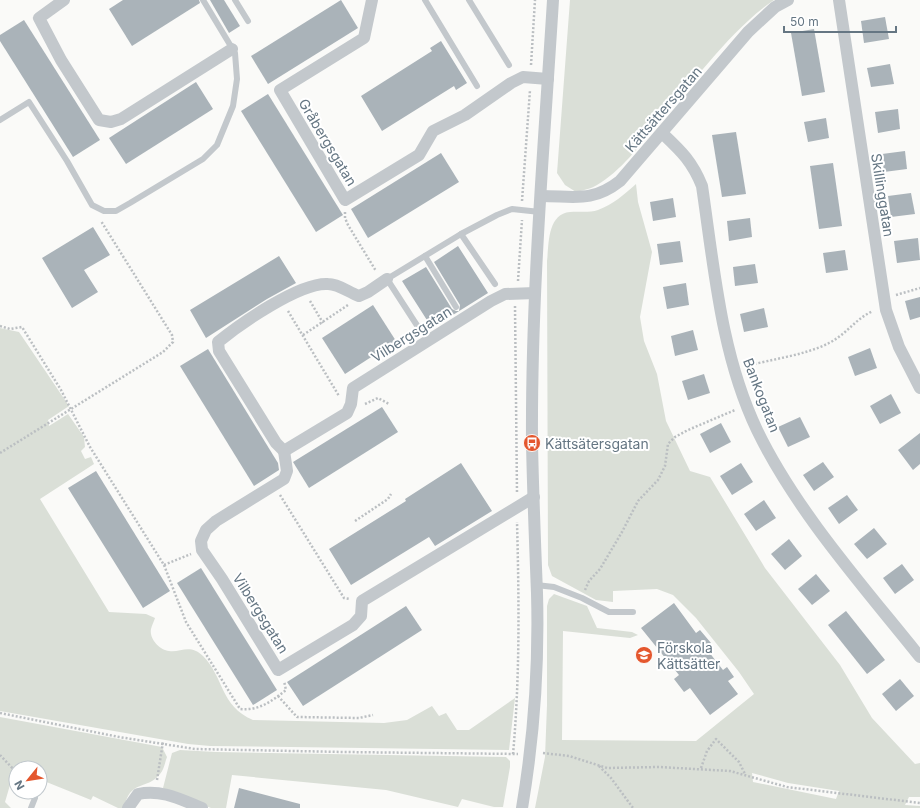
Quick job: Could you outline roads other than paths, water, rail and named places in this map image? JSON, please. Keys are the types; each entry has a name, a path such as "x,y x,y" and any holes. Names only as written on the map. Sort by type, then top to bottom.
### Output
{"street":[{"path":"64,0 38,18 61,60 99,120 111,122 121,118 232,49"},
{"name":"Gråbergsgatan","path":"372,0 364,38 280,90 345,200 419,155 433,131 465,115 511,83 523,78 548,79"},
{"path":"522,808 531,753 536,684 536,585 532,443 534,293 552,0"},
{"name":"Kättsättersgatan","path":"541,196 587,197 606,192 620,181 748,32 775,7 788,0"},
{"name":"Skillinggatan","path":"839,0 886,310 898,347 920,388"},
{"name":"Bankogatan","path":"662,132 682,152 694,167 702,186 717,282 735,369 747,406 757,430 802,506 920,657"},
{"path":"284,451 276,443 219,350 218,342 303,288 317,284 329,284 359,296 368,292 385,280"},
{"name":"Vilbergsgatan","path":"534,293 505,294 491,301 353,388 351,404 347,413 284,451 287,471 284,479 216,521 206,530 201,541 202,550 222,579 278,670 353,625 361,616 362,601 534,497"},
{"path":"128,808 138,794 155,792 162,792 202,808"}],"lane":[{"path":"0,120 28,102 67,161 92,206 104,211 116,211 203,159 217,145 233,106 237,79 235,53 203,0"},
{"path":"235,0 248,21"},
{"path":"425,0 477,86"},
{"path":"469,0 509,65"},
{"path":"420,330 385,280 461,234 512,209 540,212"},
{"path":"461,234 495,284"},
{"path":"425,256 456,307"},
{"path":"536,585 554,587 582,598 609,612 633,612"}],"place":[{"name":"Kättsätersgatan","path":"532,443"},
{"name":"Förskola Kättsätter","path":"644,655"}]}
